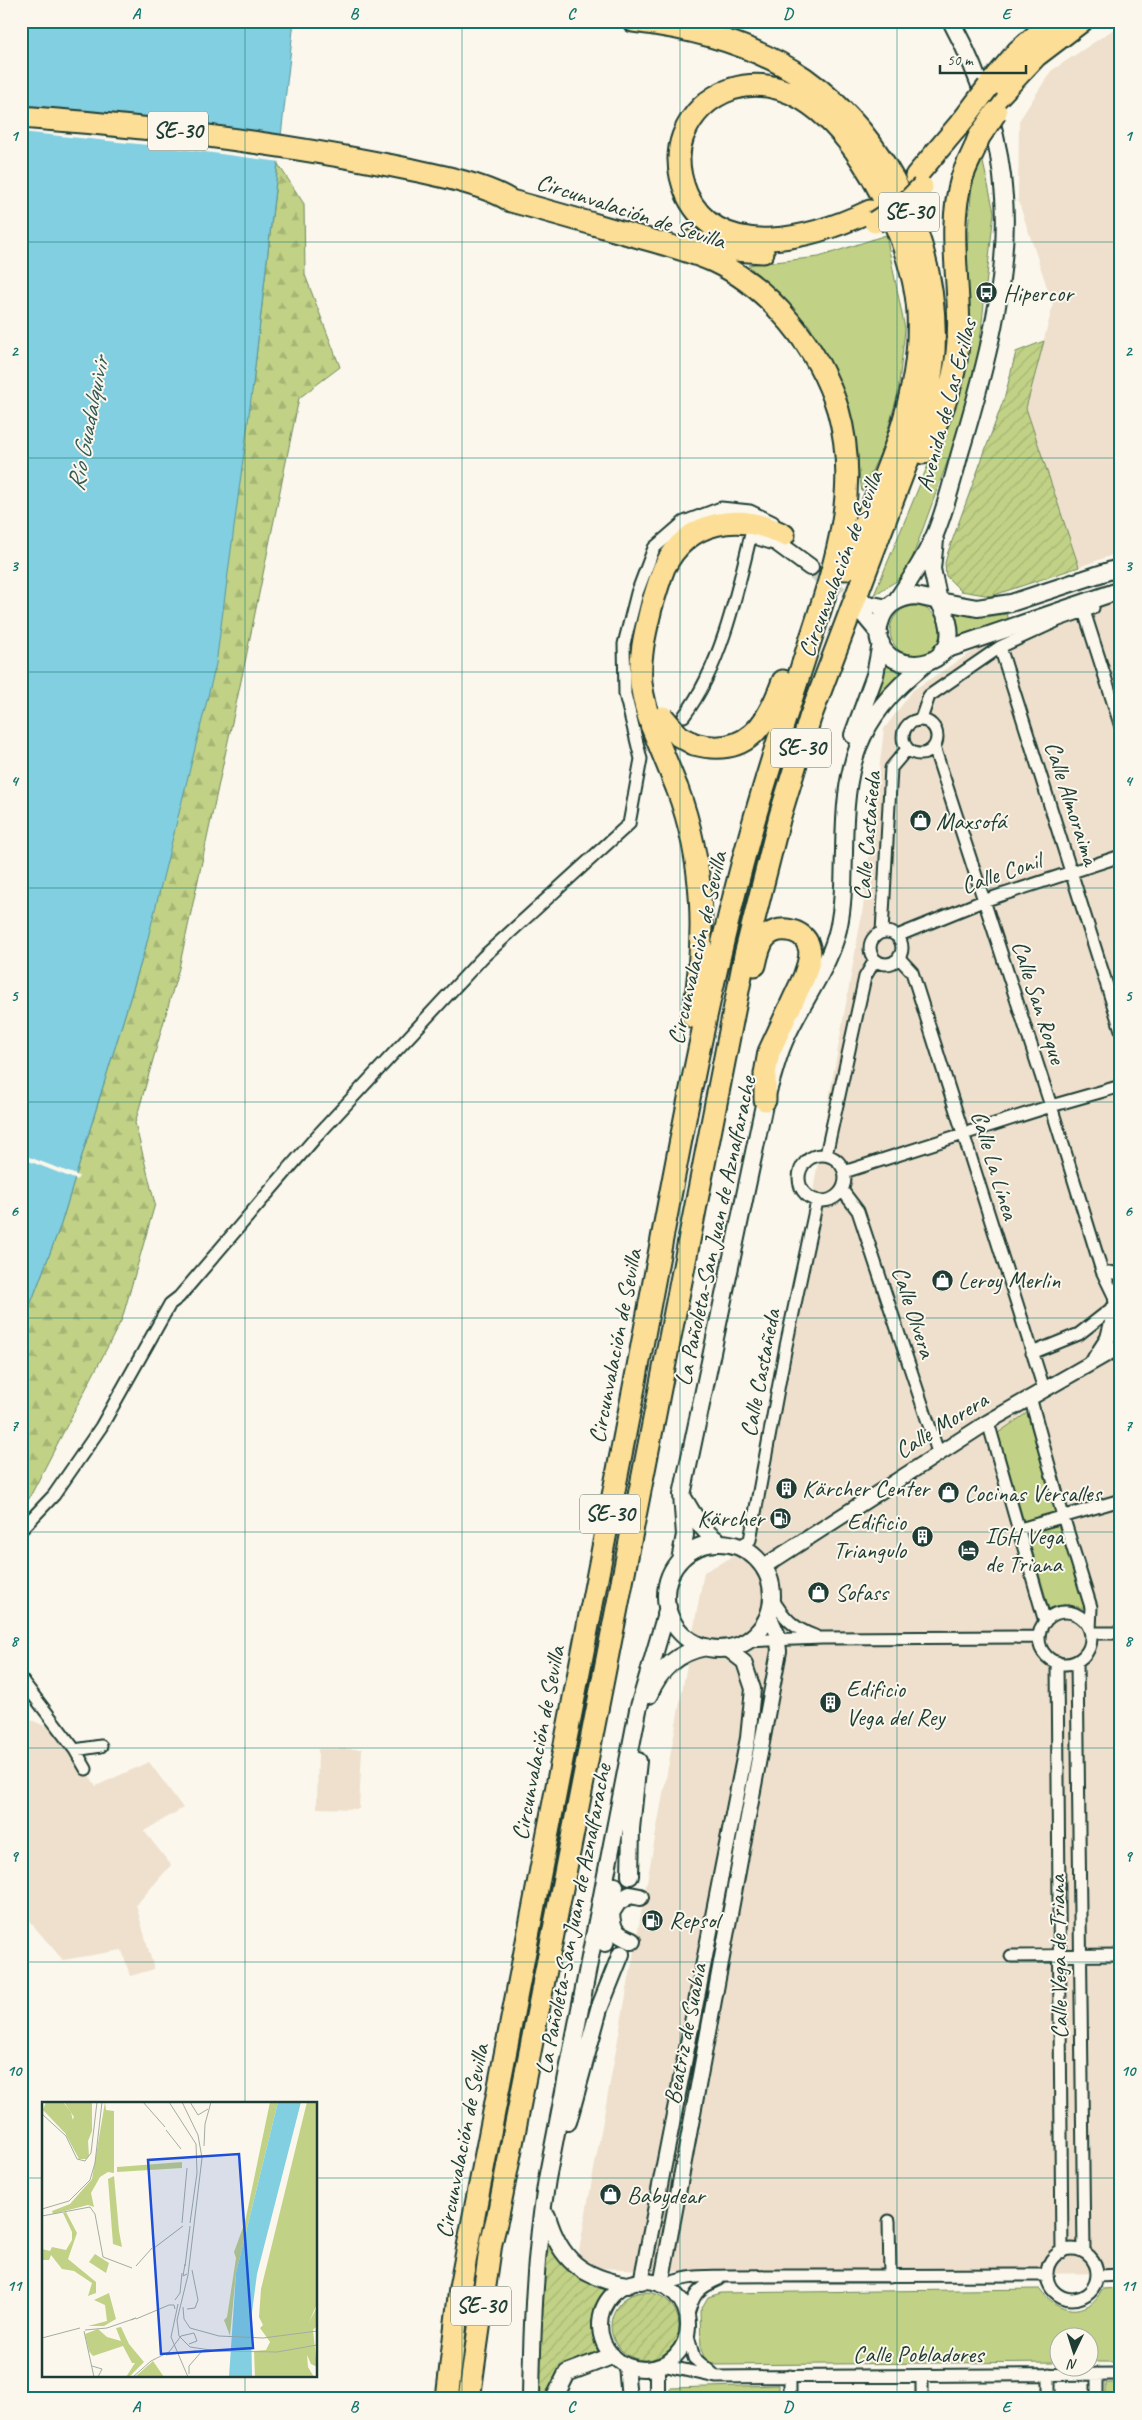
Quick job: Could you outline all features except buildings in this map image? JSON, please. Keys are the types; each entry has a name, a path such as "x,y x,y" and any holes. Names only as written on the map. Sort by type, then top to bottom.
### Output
{"highway":[{"name":"Circunvalación de Sevilla","path":"469,2399 490,2243 498,2215 745,955 780,816 810,718 917,436 925,408 934,352 932,299 920,239 896,184 884,164 855,126 804,79 778,63 722,40 695,32 633,21"},
{"path":"713,254 795,249 838,239 873,217 908,200 919,181 969,134 1018,51 1052,29 1082,21"},
{"path":"969,134 979,136 996,112 1005,91 1052,29"},
{"path":"808,648 826,620 904,422 914,383 917,351 918,310 911,272 900,232 881,191 833,126 799,98 770,88 756,86 727,91 693,116 683,137 679,161 683,184 688,196 702,216 730,233 769,240 787,238 873,217"},
{"name":"Circunvalación de Sevilla","path":"21,117 172,131 274,145 415,170 498,193 511,200 673,247 713,254 751,285 798,332 822,371 838,411 846,456 847,497 838,554 776,744 730,907 682,1138 460,2288 447,2399"},
{"path":"874,546 890,525 934,431 954,373 958,332 957,207 969,134"},
{"path":"784,536 755,523 720,524 704,528 689,537 676,550 665,568 656,591 642,652 641,684 679,736 694,744 721,749 734,746 755,732 766,720 775,702 794,649 817,620"},
{"path":"682,1138 678,1094 697,992 702,927 701,896 692,832 677,788 667,720 655,693 653,660 665,604 679,568 693,552 712,539 727,534 751,534"},
{"path":"713,1116 736,1058 761,945 765,938 773,932 793,930 805,939 809,946 808,964 769,1052 765,1074 765,1100"},
{"path":"478,2399 498,2254 498,2215"},
{"path":"439,2399 460,2288"}],"main road":[{"name":"Avenida de Las Erillas","path":"940,21 976,103 1004,197"},
{"name":"Avenida de Las Erillas","path":"939,601 932,569 936,533 979,391 990,341 1004,241 1004,197 997,142 984,97 962,42 951,21"},
{"name":"Avenida de Las Erillas","path":"892,604 911,579 936,533"},
{"path":"751,534 776,542 812,562 784,536"},
{"path":"1121,566 1011,603 976,608 916,596 866,610 886,652 899,662 915,666 926,664 942,652 1121,590"},
{"path":"939,601 949,630 942,652"},
{"path":"880,638 880,624 892,604"},
{"name":"La Pañoleta-San Juan de Aznalfarache","path":"813,984 829,920 839,780 844,759 875,675 880,638"},
{"name":"La Pañoleta-San Juan de Aznalfarache","path":"680,1560 685,1535 682,1495 765,1100 784,1042 813,984 825,966 836,936 842,910 845,805 848,783 860,741 884,702 926,664"},
{"path":"682,1495 698,1522 711,1537 722,1543 738,1546 752,1555 763,1567 770,1582 772,1598 769,1615 760,1630 746,1641 726,1648 706,1647 689,1639 681,1632 668,1607 667,1587 672,1573 680,1560 703,1546 722,1543"},
{"name":"La Pañoleta-San Juan de Aznalfarache","path":"531,2399 532,2326 547,2179 638,1710 668,1607"},
{"name":"La Pañoleta-San Juan de Aznalfarache","path":"539,2243 547,2216 554,2175 611,1914 644,1706 663,1669 689,1650 706,1647"},
{"path":"630,1876 631,1828 639,1737"},
{"path":"612,1845 609,1895 612,1928 621,1936 632,1941"},
{"path":"579,2018 587,1998 603,1924 618,1902 630,1895 640,1897"},
{"path":"554,2175 599,2009 621,1954"},
{"path":"547,2216 555,2242 576,2267 602,2280 634,2283"},
{"path":"554,2399 567,2373 612,2356"}],"street":[{"path":"21,1530 54,1496 101,1427 170,1304 179,1297 316,1138 483,957 629,824 641,759 625,694 624,644 637,593 654,548 684,522 721,508 737,508 760,515 772,522 784,536"},
{"path":"667,720 694,702 714,662 751,534"},
{"path":"921,719 929,696 1000,647 1084,611 1121,599"},
{"path":"1084,611 1121,727"},
{"path":"985,638 1000,647"},
{"name":"Calle Almoraima","path":"1000,647 1121,1030"},
{"path":"921,719 929,722 936,731 937,736 934,747 929,751 918,754 907,749 902,739 905,728 913,720 921,719"},
{"name":"Calle San Roque","path":"934,747 1051,1106 1102,1271 1117,1307"},
{"name":"Calle Castañeda","path":"882,932 891,768 907,749"},
{"name":"Calle Conil","path":"897,936 983,901 1121,856"},
{"path":"882,932 890,932 897,936 902,947 900,958 885,965 871,956 869,945 874,936 882,932"},
{"name":"Calle La Línea","path":"900,958 912,972 1044,1389"},
{"path":"826,1155 865,978 875,960"},
{"path":"844,1172 1051,1106 1121,1086"},
{"path":"826,1155 838,1161 844,1172 842,1190 831,1200 817,1201 804,1194 798,1181 799,1174 806,1161 812,1157 826,1155"},
{"name":"Calle Olvera","path":"842,1190 858,1211 938,1452"},
{"name":"Calle Castañeda","path":"738,1546 750,1540 786,1346 817,1201"},
{"path":"1102,1271 1121,1274"},
{"name":"Calle Morera","path":"1095,1359 1108,1338 1121,1286"},
{"path":"1032,1353 1079,1334 1117,1307"},
{"name":"Calle Morera","path":"763,1567 938,1452 1095,1359 1121,1346"},
{"path":"1030,1397 1063,1516 1091,1607 1090,1632 1089,1650 1077,1661 1057,1662 1044,1652 1039,1637 1045,1622 1057,1613 1073,1613 1085,1621 1090,1632"},
{"path":"988,1422 1045,1622"},
{"path":"1020,1529 1121,1500"},
{"path":"772,1598 784,1618 802,1632 822,1638"},
{"name":"Beatriz de Suabia","path":"662,2286 779,1651 777,1633 769,1615"},
{"path":"1090,1632 1121,1633"},
{"path":"746,1641 822,1638 1039,1637"},
{"name":"Beatriz de Suabia","path":"634,2283 748,1738 753,1689 744,1662 726,1648"},
{"name":"Calle Vega de Triana","path":"1077,1661 1084,2252"},
{"name":"Calle Vega de Triana","path":"1057,1662 1062,2252"},
{"path":"21,1679 75,1750 86,1769"},
{"path":"75,1750 101,1746"},
{"path":"1011,1956 1121,1955"},
{"path":"890,2221 890,2276"},
{"path":"1073,2249 1084,2252 1096,2264 1098,2276 1091,2292 1081,2298 1070,2299 1054,2291 1047,2275 1053,2259 1062,2252 1073,2249"},
{"path":"662,2286 685,2278 727,2276 1047,2275"},
{"path":"1098,2276 1121,2275"},
{"path":"716,2377 694,2358 687,2333 687,2318 693,2298 698,2292 704,2286 727,2276"},
{"path":"687,2318 682,2304 673,2292 662,2286 634,2283 616,2291 608,2300 600,2322 603,2340 612,2356 626,2365 647,2369 660,2366 674,2358 682,2346 687,2333"},
{"path":"626,2365 629,2399"},
{"path":"657,2399 660,2366"},
{"name":"Calle Pobladores","path":"660,2366 716,2377 1049,2374"},
{"path":"1049,2374 1049,2399"},
{"name":"Calle Pobladores","path":"1100,2374 1121,2374"},
{"path":"790,2376 790,2399"},
{"path":"922,2376 922,2399"},
{"path":"1097,2378 1097,2399"}],"shaded area":[{"path":"1121,27 1121,552 1079,567 1026,408 1053,305 1018,200 1019,121 1051,71 1111,31"},
{"path":"1121,597 1121,2273 779,2276 576,2267 704,1572 756,1544 819,1155 863,908 884,729 913,690 986,643"},
{"path":"21,1716 60,1732 96,1786 149,1762 183,1808 144,1831 171,1865 136,1905 154,1969 130,1976 122,1950 63,1960 21,1911"},
{"path":"318,1749 362,1749 359,1809 317,1808"}],"green space":[{"path":"981,153 994,212 975,386 906,575 874,595 950,412 964,364 968,229 973,174"},
{"path":"278,164 304,204 305,275 340,367 299,398 244,667 179,968 135,1123 155,1204 122,1319 21,1514 21,1329 61,1224 146,946 253,384"},
{"path":"886,235 905,329 898,393 883,447 862,492 847,398 809,325 748,265 819,257"},
{"path":"1044,341 1026,408 1079,567 991,596 961,591 946,576 945,563 948,552 1005,396 1016,352"},
{"path":"910,606 920,606 933,613 940,626 940,636 933,649 920,656 910,656 901,652 894,645 890,636 890,626 894,617 901,610"},
{"path":"954,609 986,617 1007,614 1009,620 956,639 958,624"},
{"path":"887,664 902,672 877,698"},
{"path":"1027,1413 1056,1513 1024,1522 998,1433"},
{"path":"1058,1523 1085,1609 1066,1604 1049,1609 1027,1532"},
{"path":"547,2241 564,2265 581,2277 609,2289 594,2313 594,2336 598,2353 550,2399 537,2399"},
{"path":"1121,2288 1121,2362 1100,2362 1100,2328 1050,2328 1050,2362 716,2365 705,2359 701,2350 700,2311 708,2297 721,2293 1040,2289 1047,2297 1063,2307 1081,2309 1096,2299 1102,2289"},
{"path":"645,2292 658,2295 669,2302 676,2313 679,2326 676,2339 669,2350 658,2357 645,2360 632,2357 621,2350 614,2339 611,2326 614,2313 621,2302 632,2295"},
{"path":"1106,2383 1121,2383 1121,2399 1106,2399"},
{"path":"779,2385 779,2399 669,2399 670,2388"}],"water":[{"name":"Río Guadalquivir","path":"21,21 294,21 253,384 216,664 146,946 61,1224 21,1329"}],"pier":[{"path":"21,106 170,119 284,138 281,162 167,147 21,132"},
{"path":"21,1154 79,1176 77,1180 21,1158"}],"tunnel":[{"path":"810,567 861,612"}],"place":[{"name":"Hipercor","path":"987,293"},
{"name":"Maxsofá","path":"920,821"},
{"name":"Leroy Merlin","path":"942,1280"},
{"name":"Kärcher Center","path":"786,1488"},
{"name":"Cocinas Versalles","path":"948,1493"},
{"name":"Kärcher","path":"780,1518"},
{"name":"Edificio Triangulo","path":"922,1536"},
{"name":"IGH Vega de Triana","path":"969,1550"},
{"name":"Sofass","path":"819,1592"},
{"name":"Edificio Vega del Rey","path":"830,1703"},
{"name":"Repsol","path":"653,1920"},
{"name":"Babydear","path":"611,2195"}]}
